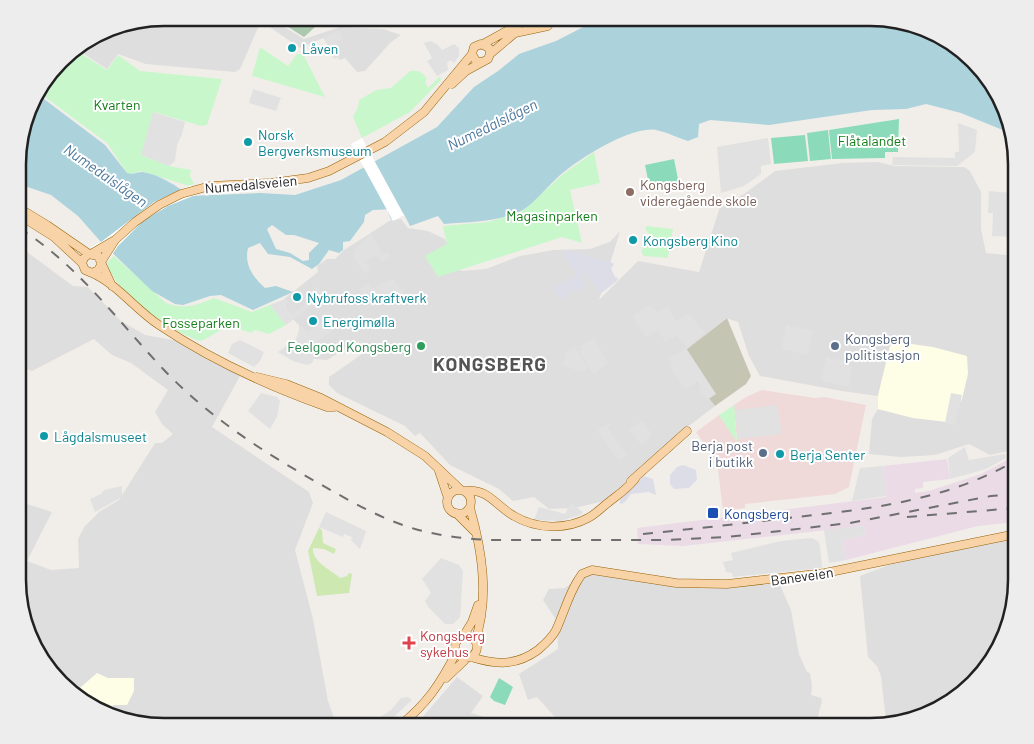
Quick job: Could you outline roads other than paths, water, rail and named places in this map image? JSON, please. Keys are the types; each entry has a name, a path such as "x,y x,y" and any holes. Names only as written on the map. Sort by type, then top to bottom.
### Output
{"main road":[{"path":"516,26 474,47 472,54 474,59 481,62 488,59 490,54 515,33 546,27"},
{"path":"483,44 489,48 490,54"},
{"name":"Numedalsveien","path":"434,101 472,54"},
{"name":"Numedalsveien","path":"115,240 159,205 194,190 229,184 287,182 316,176 385,142 412,123 463,74 481,62"},
{"path":"26,212 98,256 112,286"},
{"path":"26,219 54,237 82,263 85,270 112,286 159,325 219,360 255,377 260,376 299,389 395,436 437,467 470,495 470,506 482,563 482,594 479,629 475,645 468,659 442,681 421,707 409,717"},
{"path":"82,263 84,258 115,240"},
{"path":"92,273 98,270 115,240"},
{"path":"448,498 453,492 482,491 519,519 547,526 567,525 586,519 610,501 616,492 635,479 687,431"},
{"path":"437,467 448,498 448,506 476,534"},
{"path":"456,513 465,512 477,500 489,498"},
{"name":"Baneveien","path":"494,662 505,664 518,661 548,641 556,631 572,590 580,576 585,572 597,569 676,583 727,584 825,573 1007,536"},
{"path":"442,681 456,654 457,641 464,635 472,622 482,594"},
{"path":"464,635 471,636 475,645 494,662"},
{"path":"456,654 460,658 494,662"}],"water":[{"name":"Numedalslågen","path":"584,27 878,27 896,29 931,41 961,61 979,80 989,95 1003,130 961,113 926,104 906,109 872,110 769,125 710,120 699,124 698,137 688,141 656,130 632,133 603,146 575,163 529,206 519,212 501,218 444,224 438,216 410,226 404,214 391,219 388,212 393,209 373,210 365,215 364,222 350,241 343,242 343,250 339,253 329,250 319,264 312,269 290,257 268,254 260,243 248,248 247,260 250,270 265,288 276,286 293,292 253,310 221,295 210,296 183,305 175,304 152,291 101,242 78,216 51,195 26,186 27,146 34,120 43,99 105,145 127,173 143,172 162,178 190,196 260,193 295,195 341,180 437,127 474,87 519,54 556,41","holes":["272,225 286,235 294,235 319,243 309,253 309,260 303,261 290,253 276,249 267,229"]}],"railway":[{"path":"26,233 60,259 78,276 164,370 218,418 257,446 354,503 378,515 415,529 452,537 490,540 666,540 727,537 850,523 991,496 1007,495"},
{"path":"643,534 875,507 934,494 963,485 1007,465"},
{"path":"907,517 1007,509"}],"place":[{"name":"Låven","path":"292,48"},
{"name":"Norsk Bergverksmuseum","path":"248,142"},
{"name":"Kongsberg videregående skole","path":"630,192"},
{"name":"Kongsberg Kino","path":"633,240"},
{"name":"Nybrufoss kraftverk","path":"297,297"},
{"name":"Energimølla","path":"313,321"},
{"name":"Feelgood Kongsberg","path":"421,346"},
{"name":"Kongsberg politistasjon","path":"835,346"},
{"name":"Lågdalsmuseet","path":"44,436"},
{"name":"Berja post i butikk","path":"763,453"},
{"name":"Berja Senter","path":"780,454"},
{"name":"Kongsberg","path":"713,513"},
{"name":"Kongsberg sykehus","path":"409,643"}],"district":[{"name":"KONGSBERG","path":"490,363"}],"park label":[{"name":"Kvarten","path":"117,104"},
{"name":"Flåtalandet","path":"872,140"},
{"name":"Magasinparken","path":"552,215"},
{"name":"Fosseparken","path":"201,322"}]}
